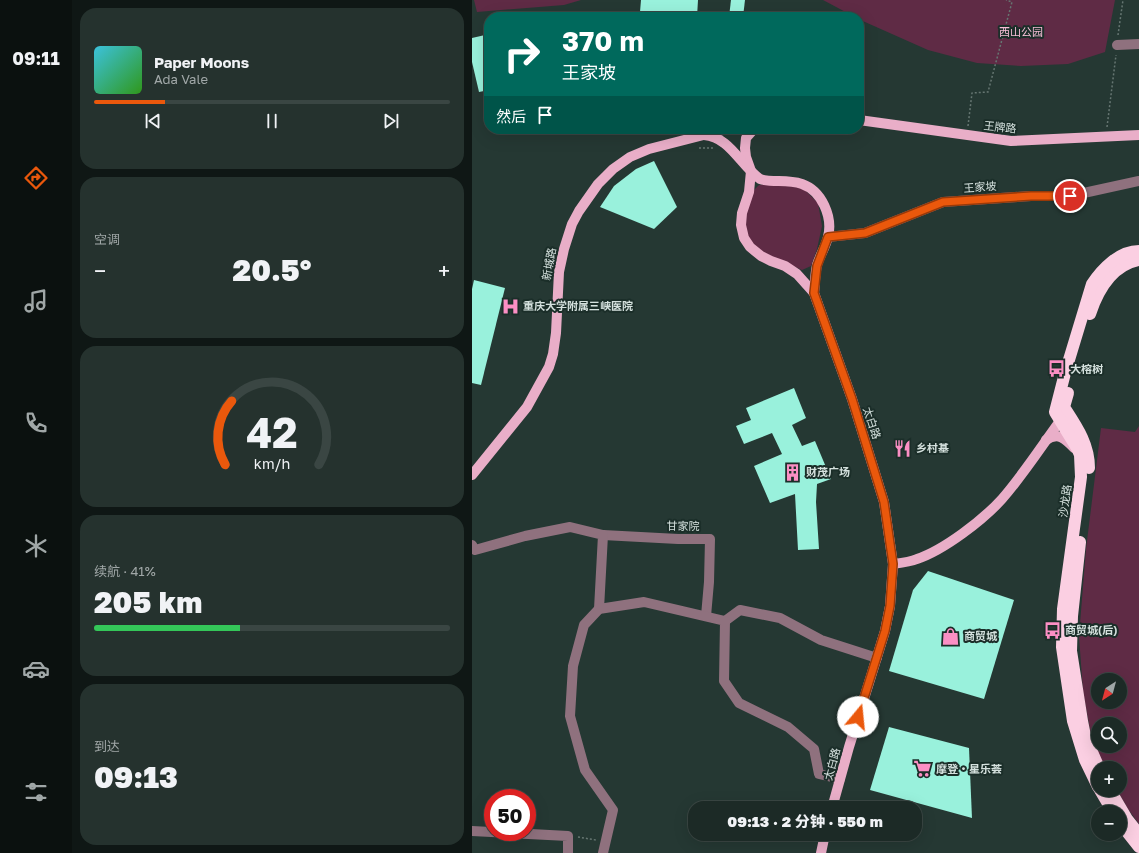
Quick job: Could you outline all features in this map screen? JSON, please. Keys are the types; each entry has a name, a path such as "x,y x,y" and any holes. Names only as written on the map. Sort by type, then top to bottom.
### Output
{"highway":[{"path":"1060,413 1065,373 1092,284 1098,275 1112,262 1127,253 1139,251"},
{"path":"1060,413 1095,300 1108,278 1127,264 1139,260"},
{"name":"沙龙路","path":"1060,413 1080,455 1081,477 1063,609 1062,647 1073,721 1085,760 1091,772"},
{"name":"沙龙路","path":"1060,413 1085,443 1088,451 1089,478 1072,616 1071,651 1083,728 1096,761"},
{"path":"1114,797 1127,819 1139,834"},
{"path":"1127,832 1139,847"}],"main road":[{"name":"王牌路","path":"864,121 1011,141 1139,135"},
{"name":"新城路","path":"472,475 527,407 549,367 553,354 556,333 559,272 568,236 579,211 598,184 613,169 630,157 649,149 705,134"},
{"name":"太白路","path":"750,134 746,138 745,143 746,157 750,171 749,192 742,213 741,225 744,238 761,256 785,266 797,274 814,293 852,399 884,502 893,564 890,606 885,631 834,801"},
{"name":"太白路","path":"700,135 716,138 724,143 750,171 760,179 765,181 788,180 804,184 816,193 825,206 829,221 828,237 817,266 814,293"},
{"path":"893,564 918,559 929,554 958,536 982,518 1001,499 1046,440 1060,413"},
{"path":"1046,440 1052,436 1061,437 1074,447 1080,455"},
{"path":"821,853 824,841"}],"street":[{"path":"1117,45 1139,44"},
{"name":"王家坡","path":"828,237 865,233 943,202 1031,196 1070,196 1139,181"},
{"name":"甘家院","path":"472,545 475,550 525,536 570,527 602,535 710,539 709,582 706,616"},
{"path":"599,609 602,535"},
{"path":"603,853 613,810 585,770 570,716 573,666 584,625 599,609 644,602 725,621"},
{"path":"725,621 740,610 780,618 821,640 877,658"},
{"path":"725,621 724,681 739,703 788,727 814,749 819,774 840,780"},
{"path":"472,832 568,836 568,853"}],"path":[{"path":"967,135 972,93 988,92 1012,2 1006,0"},
{"path":"1106,136 1123,0"},
{"path":"699,148 713,148"},
{"path":"568,836 606,841"}],"green space":[{"path":"474,0 581,0 564,5 477,12"},
{"name":"西山公园","path":"823,0 1115,0 1105,52 1068,64 1021,66 977,63 928,50 865,22 864,12 846,12"},
{"path":"779,183 802,187 818,203 822,226 817,249 811,266 802,270 760,251 748,238 743,223 751,193 759,185"},
{"path":"1139,426 1139,824 1121,797 1127,797 1127,761 1102,761 1098,753 1127,753 1127,717 1091,717 1091,735 1083,692 1079,636 1086,549 1101,428 1135,432"}],"building":[{"path":"641,0 698,0 697,12 640,12"},
{"path":"731,0 745,0 744,12 730,12"},
{"path":"484,35 484,91 479,92 472,62 472,38"},
{"path":"654,161 677,207 654,229 600,207 614,186 636,169"},
{"path":"474,280 505,288 481,385 472,383 472,289"},
{"name":"财茂广场","path":"794,388 806,418 792,425 802,446 815,441 831,479 817,484 816,502 819,549 798,550 795,494 770,503 754,466 782,454 772,433 744,444 736,426 751,420 746,408"},
{"name":"商贸城","path":"928,571 1014,600 984,699 889,671 913,590"},
{"name":"摩登・星乐荟","path":"889,727 969,748 972,818 922,804 922,801 910,801 870,790"}],"place":[{"name":"重庆大学附属三峡医院","path":"510,306"},
{"name":"大榕树","path":"1057,369"},
{"name":"乡村基","path":"903,448"},
{"name":"财茂广场","path":"793,472"},
{"name":"商贸城(后)","path":"1052,630"},
{"name":"商贸城","path":"951,636"},
{"name":"摩登・星乐荟","path":"923,769"}],"route":[{"path":"858,717 885,631 890,606 893,564 884,502 852,399 814,293 817,266 821,254 828,237 865,233 943,202 1031,196 1070,196"}]}
